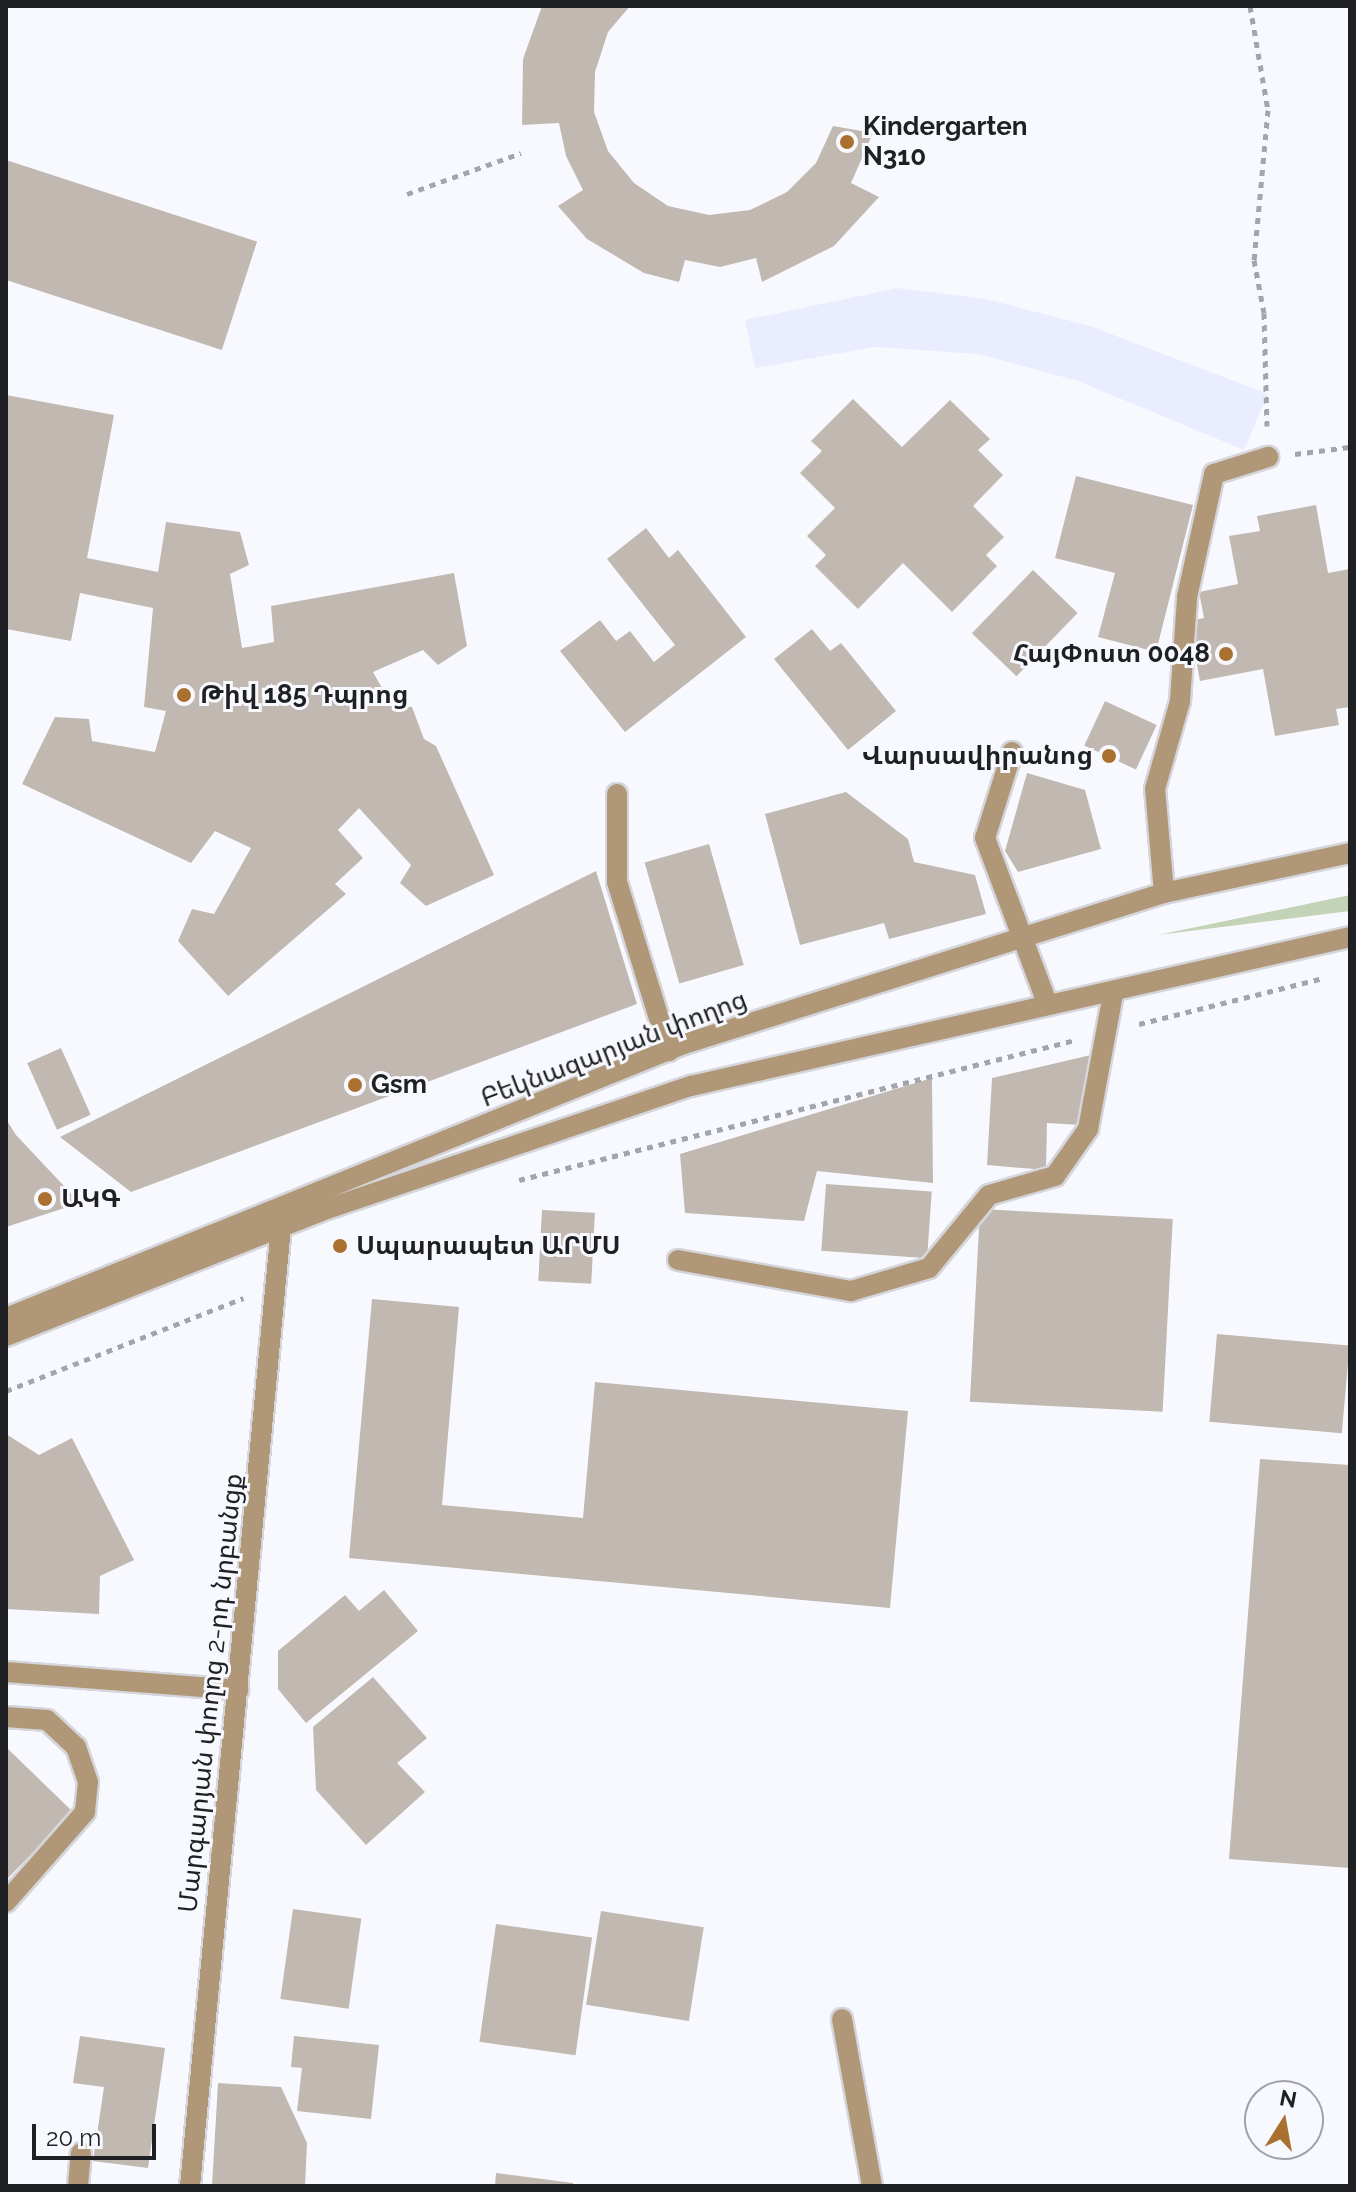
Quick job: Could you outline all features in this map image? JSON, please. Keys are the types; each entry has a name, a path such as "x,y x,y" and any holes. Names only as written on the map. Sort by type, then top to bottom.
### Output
{"street":[{"path":"1164,893 1155,789 1180,701 1187,597 1214,474 1268,457"},
{"path":"1012,752 985,838 1047,1003"},
{"path":"617,794 617,882 669,1051"},
{"name":"Բեկնազարյան փողոց","path":"6,1318 669,1051 1164,893 1350,853"},
{"name":"Բեկնազարյան փողոց","path":"6,1336 469,1157 691,1086 1047,1003 1113,994 1350,937"},
{"path":"678,1260 851,1291 929,1268 989,1195 1055,1176 1088,1129 1113,994"},
{"name":"Մարգարյան փողոց 2-րդ նրբանցք","path":"190,2186 283,1204"},
{"path":"6,1672 238,1690"},
{"path":"6,1717 47,1720 76,1747 88,1782 85,1812 6,1902"},
{"path":"842,2019 872,2186"},
{"path":"78,2186 81,2153"}],"path":[{"path":"1250,6 1268,110 1254,260 1264,313 1268,457 1350,447"},
{"path":"407,194 521,153"},
{"path":"504,1184 1335,976"},
{"path":"6,1391 276,1286"}],"shaded area":[{"path":"897,288 986,299 1090,326 1268,394 1244,450 1078,381 978,354 876,347 755,368 745,320"}],"green space":[{"path":"1350,895 1350,911 1158,935"}],"building":[{"name":"Kindergarten N310","path":"542,6 630,6 608,32 595,72 594,112 608,151 634,183 668,206 709,215 750,210 787,192 816,163 833,126 873,133 851,183 879,197 834,246 762,282 756,258 720,267 685,260 679,282 644,273 587,239 558,206 583,190 566,156 559,123 522,125 523,59"},
{"path":"6,160 257,242 222,350 6,280"},
{"name":"Թիվ 185 Դպրոց","path":"6,395 114,415 87,558 158,572 166,522 240,532 249,565 230,574 242,648 274,642 271,606 454,573 467,646 438,665 423,650 373,672 391,704 412,707 424,739 436,746 494,875 426,906 400,883 411,865 359,808 338,830 363,858 335,884 346,894 228,996 178,941 192,909 214,914 251,848 215,831 191,863 22,784 55,717 89,719 92,741 155,752 166,711 144,707 153,608 80,593 71,641 6,629"},
{"path":"853,399 902,447 950,400 990,439 978,450 1003,475 973,506 1004,537 986,555 997,566 952,612 903,563 858,609 815,566 826,555 807,536 835,508 800,473 822,451 811,441"},
{"path":"1076,476 1193,505 1156,652 1098,637 1115,573 1055,558"},
{"path":"1316,505 1328,573 1350,569 1350,707 1336,709 1339,725 1275,736 1263,669 1200,681 1189,621 1204,618 1199,592 1238,584 1229,536 1260,531 1257,516"},
{"path":"646,528 669,558 678,550 746,637 625,732 560,651 600,620 616,641 630,631 654,662 675,645 607,559"},
{"path":"1033,570 1078,613 1016,676 972,633"},
{"path":"812,629 830,651 841,643 896,711 848,750 774,659"},
{"path":"1105,701 1157,725 1136,769 1084,745"},
{"path":"1027,773 1085,790 1101,849 1018,872 1005,851"},
{"path":"846,792 908,839 914,862 975,875 986,914 889,939 884,923 800,945 765,814"},
{"path":"709,844 744,965 679,984 645,862"},
{"path":"596,871 637,1004 131,1192 60,1137"},
{"path":"61,1048 91,1115 57,1130 27,1063"},
{"path":"1091,1055 1081,1125 1047,1123 1046,1170 987,1165 992,1078"},
{"path":"932,1078 933,1183 817,1171 804,1221 685,1213 680,1154"},
{"path":"6,1119 16,1135 80,1203 6,1227"},
{"path":"826,1184 932,1191 927,1258 821,1251"},
{"path":"980,1209 1173,1219 1163,1412 970,1402"},
{"path":"542,1210 595,1213 591,1284 538,1281"},
{"path":"372,1299 459,1307 442,1505 583,1518 595,1382 908,1411 890,1608 349,1558"},
{"path":"1217,1334 1349,1346 1342,1433 1209,1422"},
{"path":"6,1434 39,1455 72,1438 134,1560 100,1576 99,1614 6,1609"},
{"path":"1260,1459 1350,1465 1350,1868 1229,1859"},
{"path":"384,1590 418,1631 306,1723 278,1689 278,1651 345,1595 359,1611"},
{"path":"373,1677 427,1738 397,1763 425,1792 366,1845 316,1790 313,1727"},
{"path":"6,1747 73,1812 6,1880"},
{"path":"293,1909 361,1919 349,2009 280,1999"},
{"path":"601,1911 704,1927 689,2021 586,2005"},
{"path":"496,1924 592,1937 575,2055 479,2042"},
{"path":"80,2036 165,2048 148,2168 93,2161 104,2087 73,2083"},
{"path":"294,2036 379,2045 371,2119 297,2111 302,2068 291,2067"},
{"path":"218,2083 281,2087 307,2143 305,2186 212,2186"},
{"path":"496,2173 573,2183 573,2186 495,2186"}],"place":[{"name":"Kindergarten N310","path":"847,142"},
{"name":"ՀայՓոստ 0048","path":"1226,654"},
{"name":"Թիվ 185 Դպրոց","path":"184,695"},
{"name":"Վարսավիրանոց","path":"1109,756"},
{"name":"Gsm","path":"355,1085"},
{"name":"ԱԿԳ","path":"45,1199"},
{"name":"Սպարապետ ԱՐՄՍ","path":"340,1246"}]}
